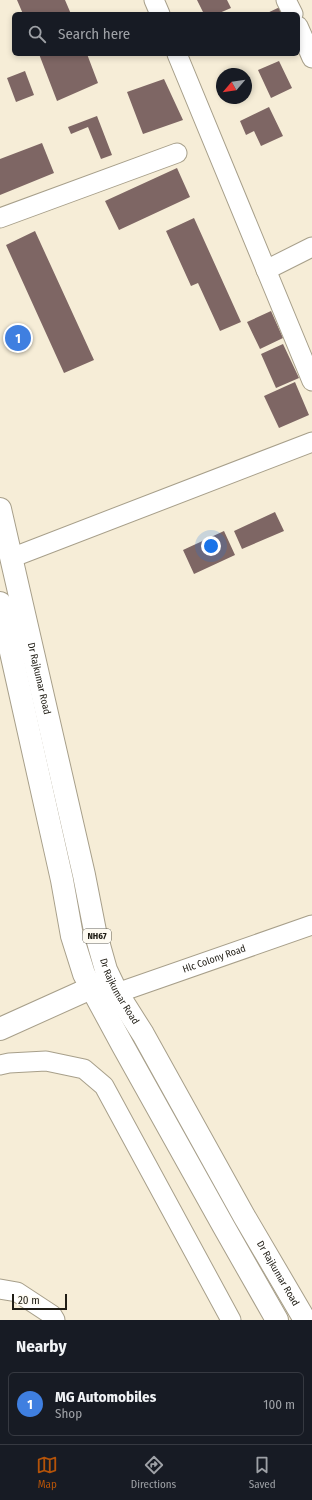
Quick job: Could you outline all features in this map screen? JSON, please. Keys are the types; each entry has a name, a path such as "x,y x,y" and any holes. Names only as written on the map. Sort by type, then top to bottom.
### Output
{"main road":[{"name":"Dr Rajkumar Road","path":"0,509 84,875 95,930 106,970 117,993 143,1034 244,1216 304,1320"},
{"name":"NH67","path":"0,603 62,880 72,936 84,974 224,1228 277,1320"},
{"path":"0,1029 91,988"}],"street":[{"path":"154,0 159,12"},
{"path":"286,0 292,12"},
{"path":"300,31 312,58"},
{"path":"178,56 312,381"},
{"path":"0,218 177,153"},
{"path":"266,270 312,247"},
{"path":"11,558 312,442"},
{"name":"Hlc Colony Road","path":"117,993 312,925"},
{"path":"0,1065 9,1063 46,1061 84,1069 104,1086 231,1320"},
{"path":"0,1290 17,1292 52,1315 55,1320"}],"building":[{"path":"17,0 65,0 70,12 22,12"},
{"path":"197,0 227,0 231,8 222,12 203,12"},
{"path":"280,7 282,12 269,12"},
{"path":"40,56 88,56 98,83 57,101"},
{"path":"279,61 292,88 271,98 258,70"},
{"path":"25,71 34,95 16,102 7,78"},
{"path":"164,79 183,120 143,134 127,92"},
{"path":"269,107 283,136 261,146 254,131 246,135 240,121"},
{"path":"97,116 112,155 101,159 88,127 71,134 68,127"},
{"path":"42,143 54,173 0,195 0,159"},
{"path":"177,168 190,197 119,230 105,201"},
{"path":"194,218 241,322 220,331 198,283 191,286 166,231"},
{"path":"35,231 94,360 64,373 6,245"},
{"path":"271,311 283,338 260,349 247,322"},
{"path":"283,344 299,378 276,388 261,354"},
{"path":"295,382 309,415 279,428 264,396"},
{"path":"275,512 284,531 242,549 234,531"},
{"path":"224,531 235,555 194,574 183,550"}],"place":[{"name":"MG Automobiles","path":"18,338"}]}
